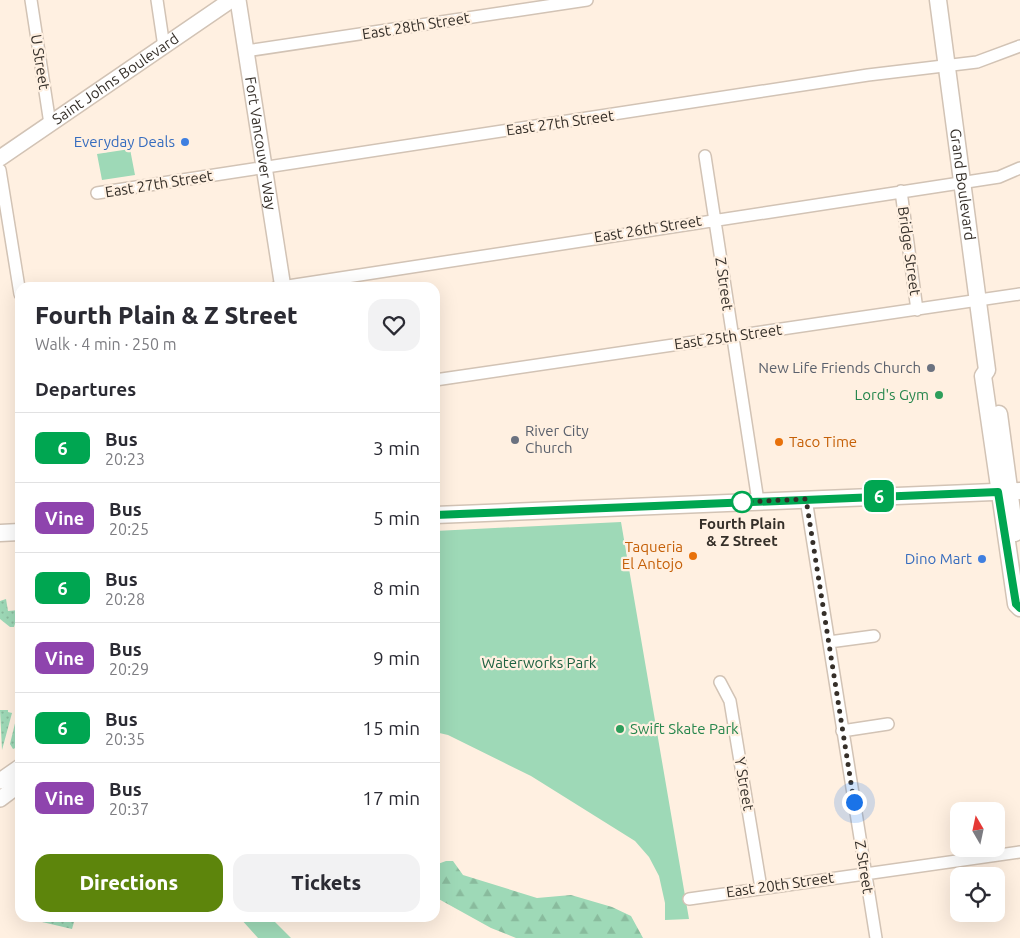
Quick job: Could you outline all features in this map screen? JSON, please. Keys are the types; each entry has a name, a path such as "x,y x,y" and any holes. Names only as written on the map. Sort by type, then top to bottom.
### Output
{"main road":[{"name":"Grand Boulevard","path":"938,0 987,370 983,376 1009,491 1020,565"},
{"name":"Grand Boulevard","path":"1009,491 1016,604 1020,608"},
{"path":"440,515 1009,491"},
{"path":"0,533 15,532"}],"street":[{"name":"U Street","path":"31,0 50,124"},
{"path":"157,0 164,47"},
{"name":"Saint Johns Boulevard","path":"0,158 232,0"},
{"name":"Fort Vancouver Way","path":"238,0 279,282"},
{"name":"East 28th Street","path":"246,51 587,0"},
{"name":"East 27th Street","path":"97,193 868,75 977,62 1020,46"},
{"name":"Z Street","path":"705,156 758,501"},
{"name":"East 26th Street","path":"312,282 999,177 1020,168"},
{"path":"0,170 18,282"},
{"name":"Bridge Street","path":"901,192 917,310"},
{"name":"East 25th Street","path":"440,379 1020,294"},
{"name":"Z Street","path":"806,499 876,938"},
{"path":"829,642 874,636"},
{"name":"Y Street","path":"720,682 730,701 761,888"},
{"path":"842,731 888,724"},
{"path":"0,782 15,771"},
{"path":"0,799 15,788"},
{"name":"East 20th Street","path":"689,899 1020,852"}],"green space":[{"path":"130,149 135,175 102,180 97,154"},
{"name":"Waterworks Park","path":"621,522 689,919 665,920 665,903 659,876 649,857 635,841 531,776 448,735 440,733 440,531"},
{"path":"6,599 8,611 15,610 14,627 10,627 0,619 0,601"},
{"path":"0,710 8,710 8,712 12,713 2,750"},
{"path":"15,723 15,748 13,749 10,744"},
{"path":"453,861 463,875 537,898 571,895 612,907 631,916 643,938 516,938 491,928 440,900 440,863"},
{"path":"42,922 74,922 72,929"},
{"path":"244,922 275,922 291,938 258,938"}],"bus line":[{"name":"6","path":"440,515 998,492 1016,604 1020,608"}],"place":[{"name":"Everyday Deals","path":"185,142"},
{"name":"New Life Friends Church","path":"931,368"},
{"name":"Lord's Gym","path":"939,395"},
{"name":"River City Church","path":"515,440"},
{"name":"Taco Time","path":"779,442"},
{"name":"Fourth Plain & Z Street","path":"742,502"},
{"name":"Taqueria El Antojo","path":"693,556"},
{"name":"Dino Mart","path":"982,559"},
{"name":"Swift Skate Park","path":"620,729"}],"route":[{"path":"742,502 806,499 854,802"}]}
